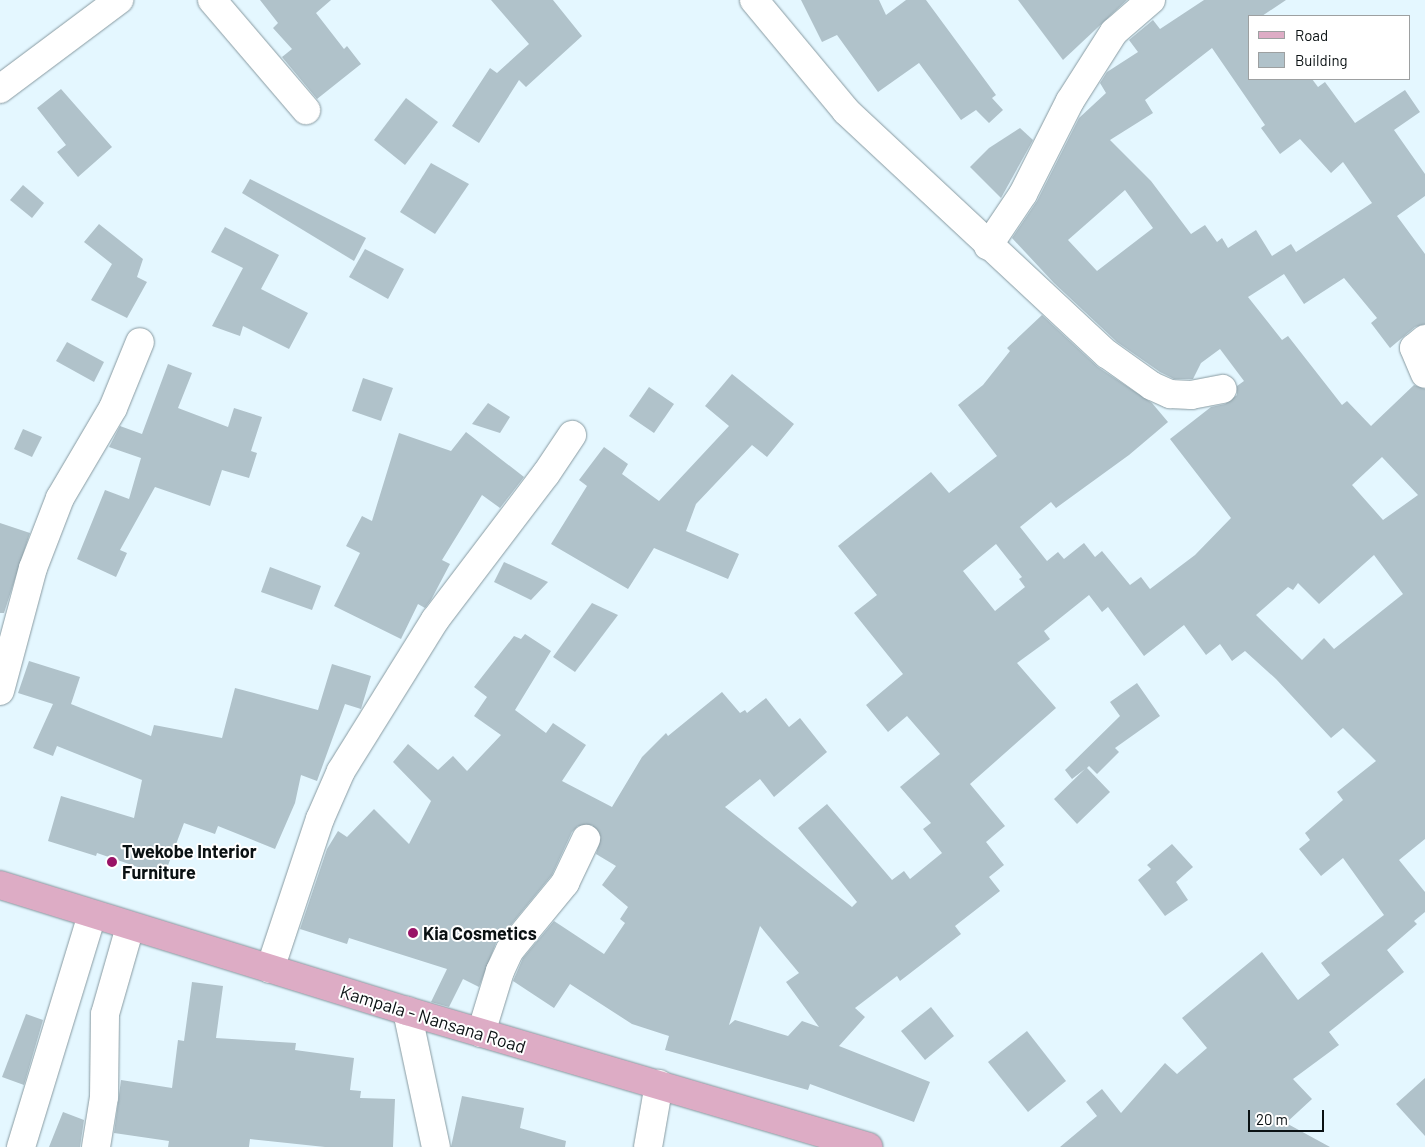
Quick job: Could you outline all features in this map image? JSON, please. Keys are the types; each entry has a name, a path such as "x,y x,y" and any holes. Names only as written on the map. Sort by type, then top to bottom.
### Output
{"main road":[{"name":"Kampala - Nansana Road","path":"0,885 130,927 481,1034 659,1084 868,1147"}],"street":[{"path":"0,89 120,0"},
{"path":"212,0 306,110"},
{"path":"754,0 846,111 988,246 1094,343 1152,386 1170,394 1191,395 1222,389"},
{"path":"988,246 1023,194 1070,101 1114,32 1151,0"},
{"path":"1425,339 1414,348 1425,374"},
{"path":"0,691 33,568 60,498 113,408 140,342"},
{"path":"270,969 320,819 341,772 434,620 541,482 572,435"},
{"path":"481,1034 500,971 510,950 565,883 586,840"},
{"path":"21,1147 92,915"},
{"path":"96,1147 104,1097 105,1014 130,927"},
{"path":"407,1011 436,1147"},
{"path":"648,1147 659,1084"}],"building":[{"path":"260,0 331,0 316,13 344,49 347,46 361,64 317,99 282,57 292,49 273,28 278,23"},
{"path":"491,0 553,0 582,36 526,87 519,80 479,143 452,126 490,68 497,73 529,44"},
{"path":"801,0 879,0 886,15 906,0 926,0 996,95 992,98 1003,110 989,123 976,110 961,120 919,63 878,92 837,35 822,42"},
{"path":"1018,0 1127,0 1063,60"},
{"path":"1204,0 1286,0 1264,15 1248,15 1248,80 1313,80 1318,87 1325,82 1355,123 1405,90 1420,112 1394,130 1425,174 1425,196 1397,216 1425,254 1425,324 1415,327 1390,348 1371,323 1377,318 1344,278 1304,304 1284,274 1248,297 1282,340 1288,336 1342,405 1347,401 1371,426 1414,385 1425,389 1425,839 1399,860 1425,892 1425,912 1414,921 1417,924 1387,950 1404,972 1329,1032 1339,1045 1293,1079 1312,1099 1286,1123 1330,1147 1060,1147 1097,1116 1086,1102 1102,1089 1121,1113 1165,1063 1177,1074 1207,1048 1182,1018 1262,952 1298,1000 1330,975 1321,963 1384,915 1343,858 1321,876 1299,849 1310,840 1305,833 1343,800 1337,792 1376,761 1343,728 1331,738 1276,679 1245,651 1232,661 1220,644 1206,655 1184,625 1144,656 1108,607 1102,612 1089,595 1044,631 1050,639 1017,663 1056,708 970,784 1005,826 986,842 1004,865 989,877 1000,891 955,926 961,934 900,981 897,976 855,1008 865,1017 839,1046 930,1082 914,1122 810,1084 808,1090 665,1050 669,1036 632,1024 570,984 554,1008 513,981 523,958 554,921 604,954 625,923 620,919 628,907 602,885 616,866 596,854 601,837 592,825 578,826 572,832 552,875 496,943 479,987 463,979 449,1007 431,1002 447,969 349,938 347,944 300,929 327,849 338,831 347,837 374,809 409,844 431,801 393,762 408,744 438,770 453,756 467,771 501,735 474,716 487,697 474,687 514,636 521,639 525,634 551,651 515,710 546,733 553,723 586,745 562,781 612,807 642,757 666,733 668,736 722,692 740,713 745,710 747,713 766,698 789,727 800,718 827,752 774,797 760,779 725,807 852,907 857,902 798,828 827,804 892,880 904,871 910,879 942,853 923,829 931,823 900,787 940,754 907,716 888,732 866,705 903,674 854,613 877,595 838,546 931,472 949,493 997,456 958,405 983,385 1010,351 1007,348 1042,315 1098,367 1152,403 1168,422 1129,455 1056,508 1051,502 1020,527 1047,561 1058,552 1064,559 1084,543 1095,557 1102,551 1130,585 1141,577 1150,589 1195,555 1231,518 1170,439 1211,407 1225,404 1237,395 1237,386 1244,381 1220,349 1201,363 1193,379 1174,379 1160,372 1117,342 1054,283 1012,238 1037,201 1079,118 1106,93 1100,83 1107,72 1138,52 1129,40 1153,20 1160,29","holes":["1212,48 1265,125 1261,128 1280,154 1300,139 1331,173 1343,162 1372,203 1296,252 1291,244 1272,256 1256,230 1228,248 1222,238 1217,242 1205,225 1191,234 1151,181 1110,140 1153,113 1145,100","1125,190 1153,228 1097,271 1068,240","1382,457 1418,495 1383,520 1352,485","996,544 1022,577 1019,579 1025,587 995,611 963,571","1374,555 1403,594 1334,649 1324,638 1302,660 1256,615 1288,587 1293,590 1298,583 1319,604","760,926 799,973 786,982 819,1027 802,1021 788,1036 735,1020 729,1025"]},
{"path":"61,89 112,147 78,177 57,152 66,145 37,108"},
{"path":"406,98 438,122 405,165 374,140"},
{"path":"1020,128 1033,140 1001,198 970,167 989,148"},
{"path":"431,163 469,184 435,234 400,212"},
{"path":"250,179 366,238 354,261 242,193"},
{"path":"23,185 44,203 32,218 10,200"},
{"path":"99,224 143,259 137,277 147,282 127,318 91,300 112,264 84,242"},
{"path":"225,227 279,255 261,289 308,313 289,349 243,326 240,336 212,326 243,268 211,252"},
{"path":"365,249 404,269 388,299 349,277"},
{"path":"67,342 104,362 94,382 56,361"},
{"path":"168,364 192,373 178,408 228,427 234,408 262,417 251,451 257,453 249,478 222,470 210,506 155,487 120,550 127,553 116,577 77,559 105,490 129,499 141,458 109,447 120,426 142,434"},
{"path":"732,374 794,424 767,457 752,445 696,504 686,531 739,554 728,579 654,548 628,589 551,544 587,486 579,480 604,447 628,464 622,474 659,501 729,426 705,406"},
{"path":"363,378 393,388 381,421 352,411"},
{"path":"649,387 674,404 654,433 629,416"},
{"path":"488,403 510,417 500,433 472,424"},
{"path":"23,429 42,437 32,457 14,449"},
{"path":"466,432 524,477 500,508 482,495 442,560 450,564 425,608 418,604 401,639 334,606 360,553 346,546 362,516 372,521 399,433 451,451"},
{"path":"0,523 30,533 4,613 0,613"},
{"path":"504,562 548,582 531,600 494,582"},
{"path":"270,567 321,586 312,610 261,592"},
{"path":"592,603 618,615 575,672 553,657"},
{"path":"29,661 80,677 71,704 151,736 154,725 222,738 235,688 318,710 332,664 371,676 361,709 345,704 317,781 301,775 295,803 275,849 218,826 215,834 184,823 164,876 97,853 96,856 48,841 61,796 134,818 142,780 57,746 53,756 33,748 53,704 18,693"},
{"path":"1137,683 1160,716 1115,748 1119,752 1097,774 1089,766 1087,768 1110,792 1077,824 1054,799 1085,769 1072,779 1065,770 1120,716 1110,702"},
{"path":"1172,844 1193,867 1176,882 1188,900 1165,916 1138,880 1151,869 1147,865"},
{"path":"192,982 223,986 216,1038 296,1043 295,1050 354,1058 350,1090 361,1091 360,1098 395,1099 393,1147 325,1147 250,1139 249,1147 168,1147 169,1141 114,1133 121,1080 172,1088 178,1040 184,1041"},
{"path":"931,1007 954,1036 925,1060 901,1031"},
{"path":"26,1014 43,1020 24,1085 2,1077"},
{"path":"1027,1031 1066,1081 1028,1112 988,1062"},
{"path":"1425,1078 1425,1136 1396,1104"},
{"path":"462,1096 524,1108 520,1128 566,1141 565,1147 451,1147"},
{"path":"63,1112 84,1120 80,1147 49,1147"}],"place":[{"name":"Twekobe Interior Furniture","path":"112,862"},
{"name":"Kia Cosmetics","path":"413,933"}]}
